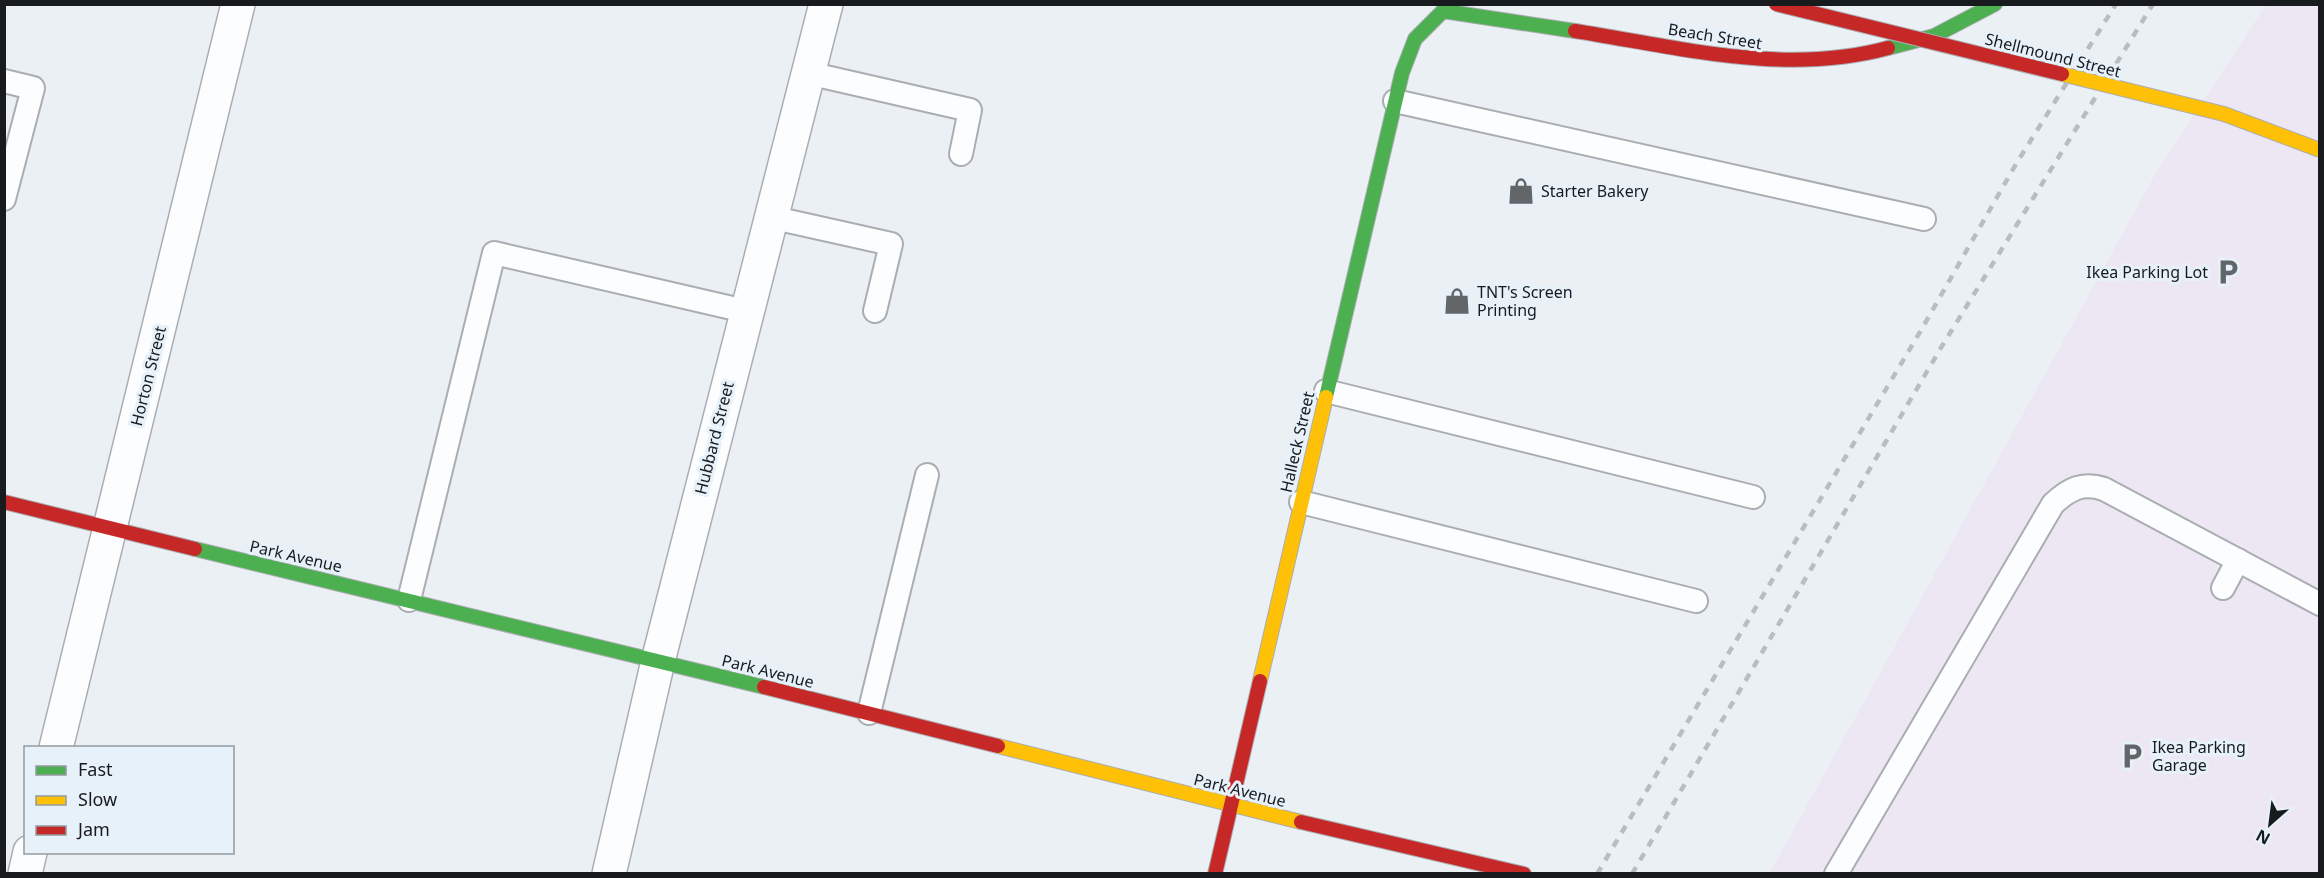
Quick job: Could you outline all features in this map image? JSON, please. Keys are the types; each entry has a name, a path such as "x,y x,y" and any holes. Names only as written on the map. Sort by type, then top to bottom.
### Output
{"street":[{"name":"Horton Street","path":"56,746 238,4"},
{"name":"Hubbard Street","path":"609,873 658,661 745,311 826,4"},
{"name":"Shellmound Street","path":"1776,4 2224,114 2319,150"},
{"name":"Beach Street","path":"1425,23 1443,11 1768,61 1856,57 1934,36 1995,4"},
{"name":"Halleck Street","path":"1215,873 1395,101 1409,45 1425,23"},
{"name":"Park Avenue","path":"4,502 869,713 1230,805 1524,873"},
{"path":"25,873 30,854"}],"lane":[{"path":"808,74 970,110 961,154"},
{"path":"4,81 33,88 4,199"},
{"path":"1395,101 1924,219"},
{"path":"770,217 891,244 875,311"},
{"path":"409,600 494,253 745,311"},
{"path":"1326,391 1753,497"},
{"path":"869,713 927,475"},
{"path":"1836,873 2053,504 2063,494 2076,487 2090,485 2104,489 2319,604"},
{"path":"1300,502 1696,601"},
{"path":"2223,588 2238,560"}],"shaded area":[{"path":"2266,5 2319,5 2319,873 1769,874 2157,171"}],"railway":[{"path":"1597,874 1920,332 2016,164 2116,4"},
{"path":"1632,874 1942,346 2153,4"}],"traffic: fast":[{"path":"1888,48 1934,36 1995,4"},
{"path":"1326,397 1402,73 1415,39 1443,11 1575,31"},
{"path":"195,549 764,687"}],"traffic: slow":[{"path":"2062,74 2224,114 2320,150"},
{"path":"1260,681 1326,397"},
{"path":"998,746 1301,822"}],"traffic: jam":[{"path":"1776,4 2062,74"},
{"path":"1575,31 1692,51 1771,59 1849,56 1888,48"},
{"path":"4,502 195,549"},
{"path":"1215,874 1260,681"},
{"path":"764,687 998,746"},
{"path":"1301,822 1524,874"}],"place":[{"name":"Starter Bakery","path":"1521,191"},
{"name":"Ikea Parking Lot","path":"2228,272"},
{"name":"TNT's Screen Printing","path":"1457,301"},
{"name":"Ikea Parking Garage","path":"2132,756"}]}
